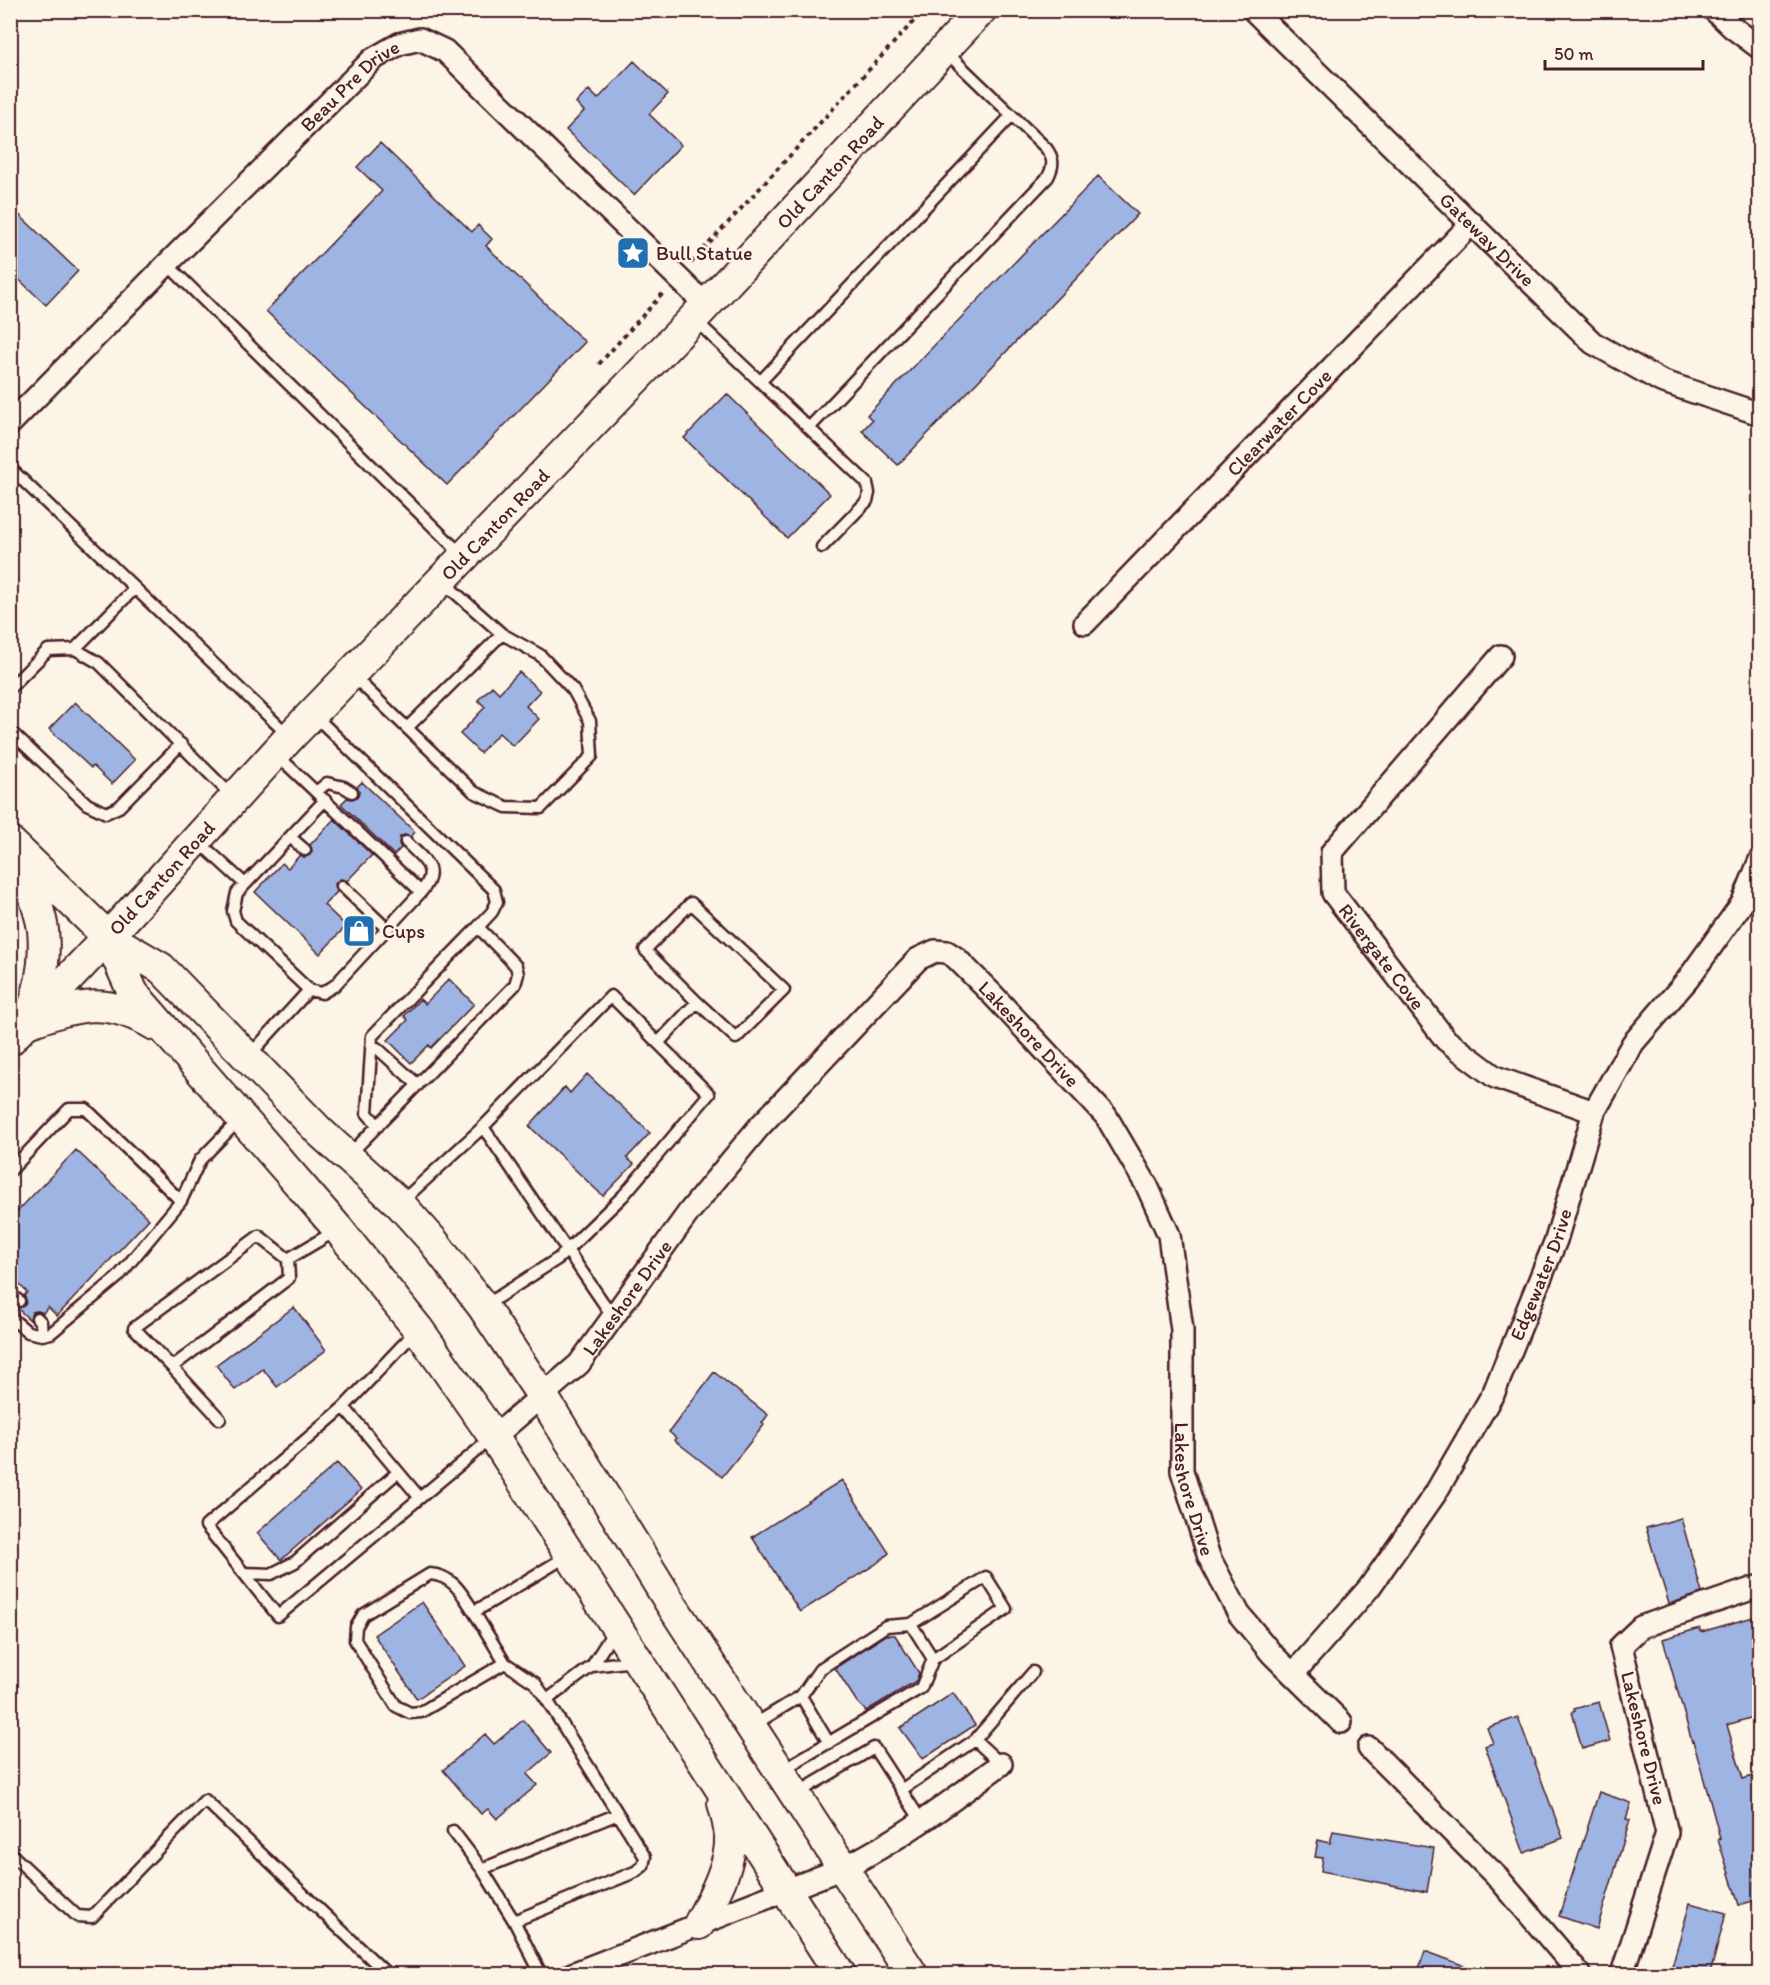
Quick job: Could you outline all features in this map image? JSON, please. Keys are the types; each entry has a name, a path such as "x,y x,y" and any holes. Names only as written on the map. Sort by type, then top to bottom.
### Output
{"main road":[{"name":"Old Canton Road","path":"19,1031 283,745 443,582 700,312 981,10"},
{"path":"14,845 108,937 161,968 321,1133 399,1203 434,1241 483,1307 543,1397 671,1604 912,1974"},
{"path":"14,845 43,928 42,966 37,997 19,1031"},
{"path":"108,937 133,993 339,1230 418,1329 494,1437 840,1974"},
{"path":"19,1031 63,1010 87,1006 107,1006 142,1018 171,1035"},
{"path":"699,1924 719,1882 730,1848 727,1818 717,1783"}],"street":[{"name":"Gateway Drive","path":"1253,10 1593,343 1661,381 1760,414"},
{"path":"1714,10 1760,48"},
{"name":"Beau Pre Drive","path":"10,424 373,58 399,44 420,39 445,51 677,278 700,312"},
{"name":"Clearwater Cove","path":"1085,623 1472,223"},
{"name":"Rivergate Cove","path":"1501,656 1332,852 1333,893 1446,1040 1495,1077 1594,1112"},
{"name":"Edgewater Drive","path":"1293,1674 1369,1588 1435,1494 1494,1392 1556,1240 1594,1112 1633,1042 1688,979 1743,902 1760,860"},
{"name":"Lakeshore Drive","path":"494,1437 579,1364 689,1212 759,1127 918,959 935,951 947,952 993,994 1106,1116 1147,1186 1168,1235 1182,1330 1182,1471 1209,1557 1239,1614 1272,1654 1341,1722"},
{"name":"Lakeshore Drive","path":"1622,1974 1667,1833 1621,1646 1641,1627 1760,1586"},
{"path":"1369,1748 1500,1880 1580,1974"},
{"path":"572,1974 843,1868 922,1822 1001,1764"}],"lane":[{"path":"809,428 1048,177 1053,167 1053,158 1046,148 943,50"},
{"path":"761,381 1011,116"},
{"path":"167,264 465,558"},
{"path":"700,312 761,381 867,483 869,493 867,501 822,547"},
{"path":"10,468 135,588 283,745 316,792 421,892"},
{"path":"352,674 474,792 506,807 541,808 592,756 590,721 573,690 540,655 502,634 443,582"},
{"path":"75,649 135,588"},
{"path":"407,728 502,634"},
{"path":"10,688 48,650 75,649 99,663 234,798"},
{"path":"313,714 494,890 497,902 492,912 372,1036 367,1113 378,1126"},
{"path":"10,731 87,804 106,813 119,807 181,744"},
{"path":"316,792 327,783 344,787 352,792"},
{"path":"324,800 237,892 233,911 236,921 309,990 322,993 334,986 421,892 431,878 427,863 406,842"},
{"path":"290,837 305,850"},
{"path":"197,839 245,884"},
{"path":"342,886 387,929"},
{"path":"691,903 784,990 736,1038 698,1002 645,951 691,903"},
{"path":"347,1157 515,985 518,974 516,966 478,927"},
{"path":"248,1057 309,990"},
{"path":"399,1203 483,1127 611,996 709,1094 623,1196 567,1251 483,1307"},
{"path":"658,1043 698,1002"},
{"path":"370,1047 377,1048 418,1085"},
{"path":"10,1171 69,1109 86,1109 181,1201"},
{"path":"10,1317 28,1332 42,1335 51,1333 118,1277 181,1201 200,1161 241,1118"},
{"path":"483,1127 613,1317"},
{"path":"288,1259 339,1230"},
{"path":"172,1367 289,1278 288,1259 259,1236 134,1328 220,1419"},
{"path":"37,1318 41,1322 42,1335"},
{"path":"418,1329 344,1407 206,1526 278,1616 494,1437"},
{"path":"344,1407 420,1498"},
{"path":"244,1573 271,1574 295,1562 398,1472"},
{"path":"474,1612 569,1554"},
{"path":"505,1663 421,1712 410,1713 396,1706 355,1640 356,1628 363,1615 430,1574 441,1575 453,1581 505,1663 535,1683 547,1700 645,1857 643,1866 635,1872 514,1921"},
{"path":"751,1726 801,1696 820,1669 886,1626 911,1624 986,1577 1006,1609 933,1659 921,1688 829,1743 788,1783"},
{"path":"911,1624 933,1659"},
{"path":"547,1700 592,1666 616,1629"},
{"path":"592,1666 637,1660"},
{"path":"901,1790 975,1740 1033,1672"},
{"path":"801,1696 829,1743"},
{"path":"975,1740 1001,1764"},
{"path":"788,1783 874,1748 922,1822"},
{"path":"10,1853 77,1916 92,1917 205,1800 387,1974"},
{"path":"482,1869 618,1814"},
{"path":"453,1831 482,1869 514,1921 541,1974"}],"path":[{"path":"599,364 924,10"}],"building":[{"path":"634,61 668,94 649,114 681,145 634,195 566,130 584,111 576,103 589,90 598,99"},
{"path":"380,143 472,232 478,225 492,239 486,246 585,342 447,485 266,311 382,191 357,167"},
{"path":"1098,176 1138,214 898,465 862,431 872,420 867,415"},
{"path":"10,206 78,271 46,305 10,271"},
{"path":"727,394 830,494 787,538 684,438"},
{"path":"519,672 540,691 526,706 539,719 513,746 499,733 480,753 460,734 485,707 478,700 492,686 499,693"},
{"path":"75,702 135,760 112,784 49,729"},
{"path":"362,782 415,832 411,837 404,835 400,837 401,848 394,855 341,804 347,798 352,799 358,796 357,787"},
{"path":"334,819 372,855 347,881 340,879 335,884 337,892 324,905 346,926 320,954 255,892 282,863 288,868 300,855 304,857 310,855 312,851 310,845"},
{"path":"449,979 474,1004 431,1048 429,1045 411,1063 388,1040 408,1020 404,1016 420,999 425,1004"},
{"path":"587,1074 650,1133 627,1158 634,1164 603,1196 529,1126 565,1087 570,1093"},
{"path":"76,1150 149,1219 57,1316 48,1307 43,1313 32,1312 30,1320 17,1308 25,1305 24,1296 27,1292 10,1276 10,1219"},
{"path":"294,1307 326,1350 277,1387 263,1369 235,1390 216,1365"},
{"path":"714,1372 768,1415 762,1423 764,1425 722,1477 674,1440 676,1438 669,1432"},
{"path":"337,1463 361,1490 281,1560 257,1533"},
{"path":"842,1480 889,1553 876,1564 800,1612 752,1537"},
{"path":"1681,1518 1702,1593 1669,1604 1646,1528"},
{"path":"422,1602 465,1666 417,1699 374,1635"},
{"path":"1760,1615 1760,1715 1727,1725 1743,1779 1760,1774 1760,1899 1739,1905 1718,1839 1720,1838 1710,1801 1663,1639 1700,1628 1701,1632"},
{"path":"886,1635 895,1635 919,1673 916,1681 866,1711 857,1702 835,1668"},
{"path":"953,1693 975,1725 923,1759 900,1728"},
{"path":"1599,1702 1610,1741 1582,1749 1572,1712 1575,1711 1574,1709"},
{"path":"1518,1717 1563,1838 1524,1853 1485,1746 1493,1743 1487,1728"},
{"path":"523,1720 551,1753 527,1774 537,1785 497,1819 488,1809 481,1814 443,1770 485,1734 494,1744"},
{"path":"1599,1792 1631,1803 1626,1819 1630,1820 1597,1929 1559,1916"},
{"path":"1333,1831 1434,1848 1427,1892 1321,1871 1323,1858 1315,1857 1318,1840 1330,1843"},
{"path":"1690,1903 1726,1913 1710,1974 1672,1974 1674,1967 1672,1966"},
{"path":"1425,1951 1484,1973 1484,1974 1417,1974"}],"place":[{"name":"Bull Statue","path":"633,253"},
{"name":"Cups","path":"359,931"}]}
